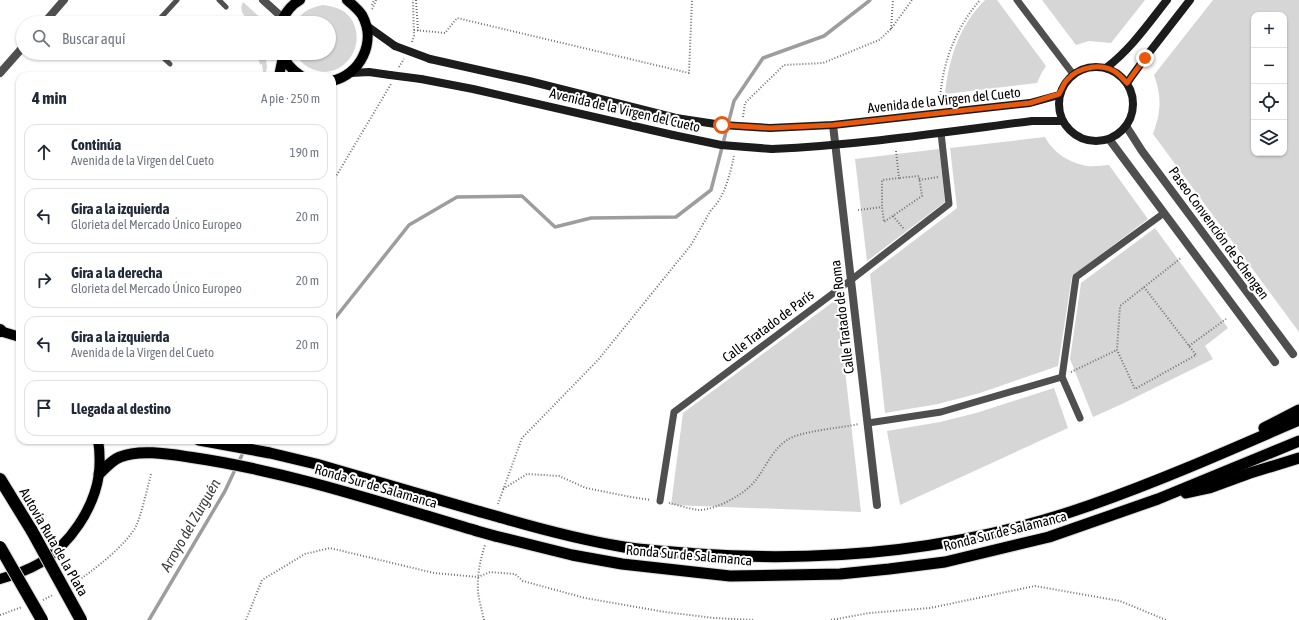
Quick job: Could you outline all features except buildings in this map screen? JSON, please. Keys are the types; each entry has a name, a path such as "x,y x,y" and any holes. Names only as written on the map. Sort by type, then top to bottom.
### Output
{"highway":[{"path":"1194,465 1299,410"},
{"name":"Ronda Sur de Salamanca","path":"221,444 270,453 316,464 481,512 497,514 537,528 625,547 728,556 787,557 889,550 941,544 1000,531 1090,505 1194,465 1299,420"},
{"name":"Ronda Sur de Salamanca","path":"99,474 120,457 143,453 219,461 319,485 476,531 491,538 572,555 665,570 730,576 840,574 945,562 1049,537 1158,499 1299,441"},
{"path":"1158,499 1209,488 1250,473 1299,458"},
{"name":"Autovía Ruta de la Plata","path":"0,479 32,531 82,620"},
{"path":"0,547 42,620"}],"main road":[{"path":"336,80 351,73 360,63 366,52 368,39 363,16 357,4 347,0"},
{"path":"1106,68 1130,47 1167,0"},
{"path":"1127,83 1190,0"},
{"path":"285,16 297,1"},
{"name":"Avenida de la Virgen del Cueto","path":"366,26 396,46 430,59 529,81 676,118 722,125 770,128 833,125 1030,103 1059,94"},
{"path":"280,72 282,60"},
{"path":"285,60 296,72"},
{"path":"1091,67 1106,68 1118,73 1127,83 1133,97 1132,115 1126,126 1119,134 1109,139 1093,141 1076,136 1062,121 1058,107 1059,94 1066,81 1073,74 1091,67"},
{"name":"Avenida de la Virgen del Cueto","path":"351,73 369,72 421,79 722,145 772,149 836,145 1032,121 1062,121"},
{"path":"0,330 16,336"},
{"path":"0,578 26,570 40,563 57,550 70,536 90,504 99,474 100,454 99,444"}],"street":[{"path":"50,16 64,0"},
{"path":"264,0 278,16"},
{"path":"1017,0 1073,74"},
{"path":"0,73 16,55"},
{"name":"Calle Tratado de Roma","path":"833,125 877,505"},
{"name":"Paseo Convención de Schengen","path":"1126,126 1142,151 1292,354"},
{"name":"Calle Tratado de París","path":"660,501 674,412 851,280 949,204 941,133"},
{"path":"1109,139 1275,362"},
{"path":"1080,418 1062,377 1076,277 1164,213"},
{"path":"868,423 941,412 1062,377"}],"lane":[{"path":"162,16 177,0"},
{"path":"219,0 226,7"},
{"path":"166,60 170,64"}],"path":[{"path":"373,6 375,0"},
{"path":"411,43 414,36 412,0"},
{"path":"416,0 418,31"},
{"path":"414,30 444,33 458,18 689,73 692,0"},
{"path":"891,29 893,0"},
{"path":"742,118 746,103 784,65 823,63 879,40 891,29 912,0"},
{"path":"940,98 941,83 953,42 963,22 980,0"},
{"path":"336,176 387,93 394,75 404,57"},
{"path":"896,151 899,178"},
{"path":"497,514 502,489 522,438 598,360 691,245 711,210 716,205 730,178 734,155"},
{"path":"919,176 919,180 922,196 884,222 882,207 882,180 919,176"},
{"path":"919,180 946,176"},
{"path":"858,210 882,207"},
{"path":"893,216 909,236"},
{"path":"1144,287 1196,355 1135,389 1117,350 1120,306 1144,287 1182,258"},
{"path":"1189,346 1226,319"},
{"path":"1062,377 1117,350"},
{"path":"502,489 527,474 559,476 586,488 660,501 697,510 709,509 732,500 754,482 774,452 788,439 802,434 868,423"},
{"path":"69,586 82,578 124,543 136,525 151,474"},
{"path":"484,620 478,593 478,577 480,561 491,538"},
{"path":"246,620 262,580 305,554 330,548 434,573 478,577 490,572 515,574 523,581 585,598 665,612 714,618 756,620"},
{"path":"831,620 869,613 930,608 1034,586 1120,601 1166,620"},
{"path":"43,600 56,594"},
{"path":"0,615 28,605"}],"shaded area":[{"path":"985,0 997,0 1046,66 1037,83 945,94 949,68 957,43 968,21"},
{"path":"1042,0 1145,0 1111,43 1089,41 1076,45"},
{"path":"1213,0 1299,0 1299,332 1153,134 1158,119 1160,104 1157,83 1154,75"},
{"path":"243,2 258,16 245,16 241,9"},
{"path":"322,5 340,9 347,14 353,22 356,33 356,43 353,53 348,61 331,71 321,71 310,68 300,60 336,60 336,16 300,16 306,11"},
{"path":"259,60 266,60 266,72 263,72 262,64 260,65"},
{"path":"1045,137 1048,143 1057,152 1068,160 1081,165 1109,165 1148,219 1072,276 1058,366 980,393 938,404 885,413 870,274 957,208 950,148"},
{"path":"939,149 945,202 867,261 855,159"},
{"path":"1155,228 1228,328 1205,346 1213,359 1093,417 1070,359 1081,283"},
{"path":"837,299 861,512 671,505 683,413"},
{"path":"1054,388 1068,428 900,505 887,431 940,422 976,413"}],"waterway":[{"name":"Arroyo del Zurguén","path":"336,317 409,225 457,197 522,196 555,227 591,218 676,217 711,190 734,101 763,58 824,36 870,0"},
{"name":"Arroyo del Zurguén","path":"149,620 225,491 247,444"}],"route":[{"path":"722,125 770,128 833,125 1030,103 1059,94 1066,81 1073,74 1091,67 1106,68 1118,73 1127,83 1145,58"}]}
